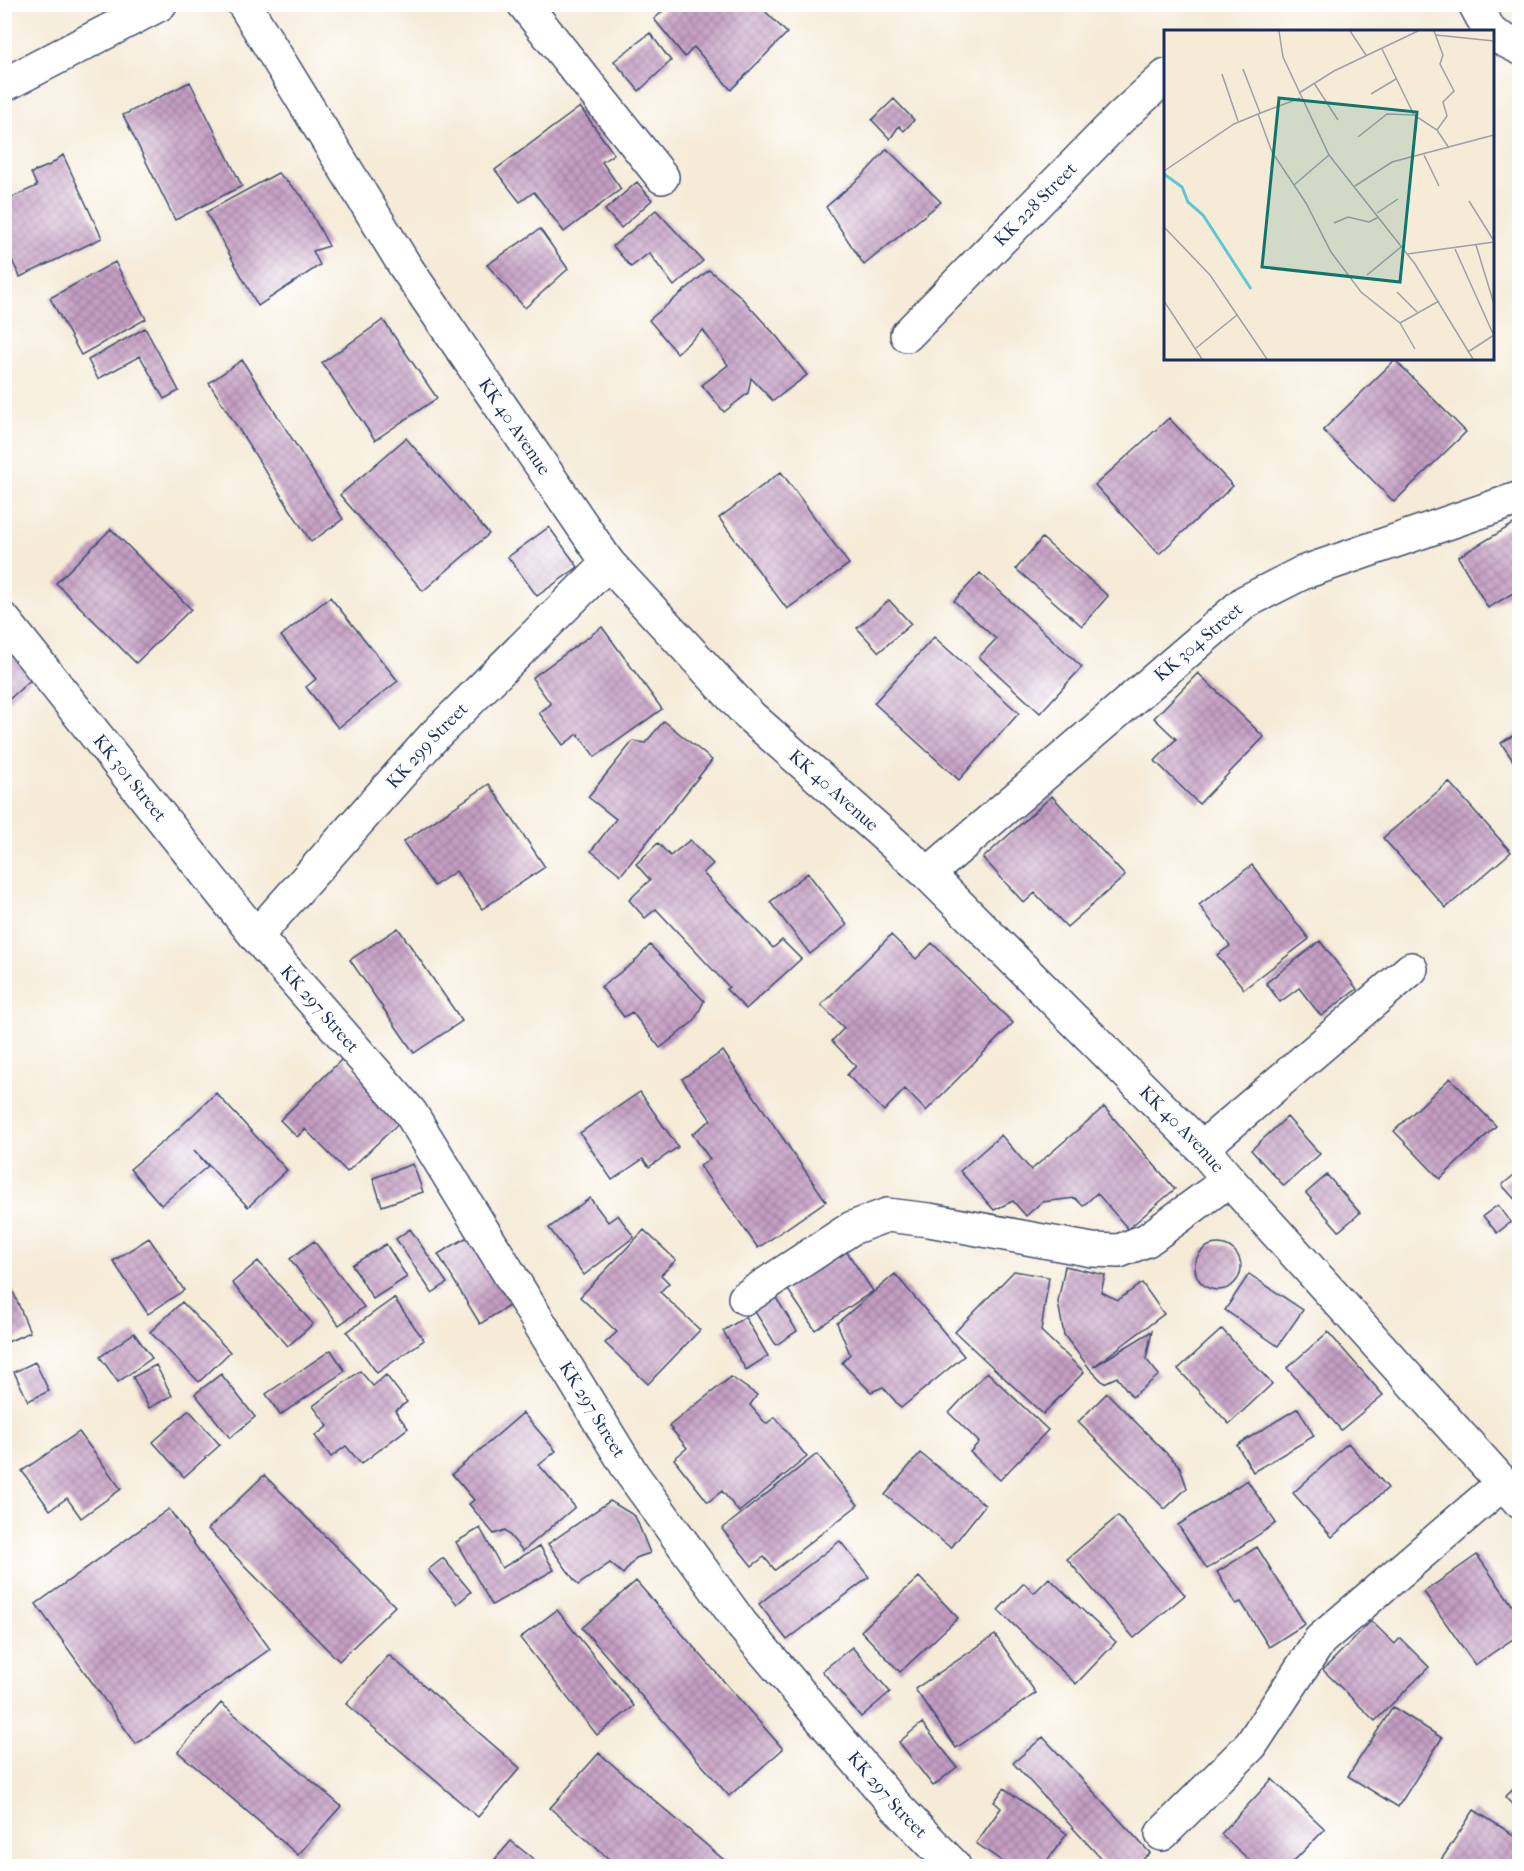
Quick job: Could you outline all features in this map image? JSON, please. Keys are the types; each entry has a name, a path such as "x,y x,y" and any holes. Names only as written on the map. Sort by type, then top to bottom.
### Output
{"street":[{"path":"4,85 160,4"},
{"name":"KK 40 Avenue","path":"244,4 405,266 608,563 750,716 928,873 1202,1148 1511,1493"},
{"path":"524,4 662,177"},
{"path":"1475,4 1489,30"},
{"path":"1494,35 1520,48"},
{"name":"KK 228 Street","path":"907,335 1120,118 1164,78"},
{"name":"KK 304 Street","path":"928,873 1245,602 1302,573 1520,498"},
{"name":"KK 299 Street","path":"256,936 434,736 608,563"},
{"name":"KK 301 Street","path":"4,620 256,936"},
{"name":"KK 297 Street","path":"256,936 410,1112 632,1474 742,1625 893,1803 954,1866"},
{"path":"1202,1148 1411,969"},
{"path":"745,1298 852,1228 887,1215 929,1220 1092,1250 1119,1251 1147,1240 1229,1180"},
{"path":"1162,1834 1251,1745 1320,1640 1511,1493"}],"building":[{"path":"671,4 758,4 787,33 731,90 694,47 685,57 654,19"},
{"path":"650,33 671,61 639,91 614,61"},
{"path":"190,82 242,186 175,220 123,115"},
{"path":"894,99 914,120 904,131 899,126 890,139 872,120"},
{"path":"580,107 614,154 602,162 621,189 564,232 534,192 520,202 495,170"},
{"path":"887,149 941,202 864,265 826,207 863,175"},
{"path":"63,155 102,238 20,277 4,244 4,201 37,186 31,173 50,165"},
{"path":"278,173 302,196 329,246 313,251 320,265 258,306 206,212"},
{"path":"637,182 652,200 621,228 605,210"},
{"path":"656,210 703,261 674,286 649,253 631,267 613,246"},
{"path":"540,229 568,269 525,308 487,265"},
{"path":"115,262 146,319 81,355 50,298"},
{"path":"709,270 738,294 778,338 807,375 773,401 751,378 748,393 724,412 702,385 728,365 703,330 677,353 649,320"},
{"path":"383,320 437,398 375,440 322,363"},
{"path":"145,328 179,391 164,399 140,356 98,379 88,360"},
{"path":"242,360 343,519 311,542 209,383"},
{"path":"1395,360 1466,432 1394,502 1323,430"},
{"path":"1169,418 1233,486 1159,554 1095,485"},
{"path":"406,438 489,534 423,591 340,495"},
{"path":"781,472 849,564 787,609 719,518"},
{"path":"1520,520 1520,589 1488,608 1458,557"},
{"path":"549,527 578,567 537,596 508,557"},
{"path":"111,529 191,609 136,663 56,583"},
{"path":"1042,538 1108,596 1082,626 1016,569"},
{"path":"980,573 1082,667 1040,713 979,657 996,639 954,601"},
{"path":"330,597 398,681 338,728 306,687 316,679 281,636"},
{"path":"889,600 911,624 879,652 857,628"},
{"path":"602,627 662,709 595,757 578,734 563,745 539,713 551,704 532,678"},
{"path":"934,637 1019,713 959,780 874,703"},
{"path":"4,640 37,674 4,704"},
{"path":"1198,673 1264,737 1199,804 1155,761 1176,739 1154,718"},
{"path":"664,721 712,760 621,875 591,851 616,819 588,797 633,741 645,743"},
{"path":"1520,731 1520,771 1501,743"},
{"path":"1449,782 1511,852 1446,908 1383,838"},
{"path":"489,784 545,867 482,909 456,871 434,886 403,842"},
{"path":"1052,796 1125,876 1067,927 1035,893 1024,903 983,858"},
{"path":"690,840 713,864 703,873 773,948 782,940 801,959 746,1009 726,989 729,987 656,909 645,918 629,900 650,880 636,864 658,843 670,856"},
{"path":"1252,865 1309,939 1244,989 1217,955 1230,946 1199,905"},
{"path":"808,873 847,925 810,954 770,902"},
{"path":"398,928 462,1021 414,1053 350,960"},
{"path":"891,935 916,959 932,943 1013,1023 926,1111 905,1089 884,1111 847,1075 856,1066 832,1041 844,1028 821,1005"},
{"path":"1320,941 1357,989 1321,1016 1299,988 1280,1002 1266,983"},
{"path":"650,945 704,1001 694,1021 660,1048 632,1012 624,1017 601,987 633,963"},
{"path":"723,1051 826,1201 758,1248 700,1166 710,1159 692,1134 711,1120 682,1079"},
{"path":"343,1058 402,1120 347,1172 305,1129 297,1137 280,1120"},
{"path":"1450,1078 1496,1126 1440,1179 1394,1131"},
{"path":"640,1092 678,1147 649,1167 643,1159 612,1180 580,1133"},
{"path":"216,1093 287,1170 248,1207 194,1150 208,1166 161,1205 130,1169 176,1131"},
{"path":"1104,1107 1175,1189 1128,1229 1097,1193 1083,1206 1075,1198 1042,1202 1026,1216 1013,1201 994,1210 960,1171 1001,1135 1031,1170"},
{"path":"1287,1117 1320,1154 1284,1186 1251,1150"},
{"path":"413,1164 423,1192 382,1206 373,1178"},
{"path":"1520,1170 1520,1205 1502,1185"},
{"path":"1327,1175 1360,1213 1339,1231 1306,1193"},
{"path":"590,1198 608,1222 618,1215 634,1237 584,1275 549,1228"},
{"path":"1498,1205 1511,1222 1497,1233 1483,1216"},
{"path":"410,1229 447,1283 432,1293 396,1239"},
{"path":"644,1230 676,1260 661,1275 669,1283 660,1292 700,1330 648,1384 605,1343 617,1332 580,1297"},
{"path":"471,1235 512,1304 480,1324 438,1254"},
{"path":"149,1238 184,1290 148,1314 113,1261"},
{"path":"314,1241 364,1307 339,1325 290,1259"},
{"path":"386,1244 407,1277 373,1299 352,1265"},
{"path":"1218,1244 1234,1251 1241,1267 1234,1283 1218,1290 1202,1283 1195,1267 1202,1251"},
{"path":"845,1249 873,1291 815,1330 786,1287"},
{"path":"258,1261 313,1324 288,1346 232,1283"},
{"path":"1520,1261 1520,1276 1512,1268"},
{"path":"1065,1266 1105,1275 1101,1292 1118,1300 1142,1283 1164,1314 1093,1367 1152,1331 1146,1359 1159,1375 1132,1397 1117,1377 1104,1383 1064,1335 1058,1302"},
{"path":"1014,1271 1049,1277 1041,1331 1084,1372 1043,1414 955,1332"},
{"path":"5,1272 30,1332 5,1343"},
{"path":"895,1274 964,1356 901,1408 883,1387 871,1392 842,1363 850,1354 837,1323"},
{"path":"1249,1274 1303,1310 1278,1346 1225,1310"},
{"path":"773,1293 797,1331 776,1345 752,1307"},
{"path":"394,1298 424,1340 377,1373 347,1332"},
{"path":"182,1302 230,1352 199,1382 150,1332"},
{"path":"745,1317 768,1356 746,1370 723,1331"},
{"path":"1222,1329 1272,1384 1229,1424 1178,1369"},
{"path":"1328,1332 1383,1395 1341,1430 1287,1368"},
{"path":"134,1333 152,1358 118,1382 100,1357"},
{"path":"331,1350 345,1371 280,1415 266,1394"},
{"path":"35,1362 49,1391 28,1401 14,1372"},
{"path":"156,1365 172,1396 149,1408 133,1377"},
{"path":"360,1371 373,1386 386,1375 407,1402 395,1411 408,1428 361,1464 346,1446 331,1457 315,1436 328,1426 313,1406"},
{"path":"987,1372 1048,1430 1000,1480 970,1452 979,1442 949,1413"},
{"path":"221,1374 255,1417 230,1438 195,1394"},
{"path":"731,1377 757,1395 750,1405 766,1424 775,1417 807,1457 739,1512 722,1491 708,1502 674,1459 687,1448 669,1426"},
{"path":"1107,1393 1180,1467 1187,1488 1165,1509 1078,1422"},
{"path":"1298,1408 1314,1436 1253,1472 1237,1445"},
{"path":"189,1410 220,1445 184,1477 153,1442"},
{"path":"523,1413 556,1451 539,1465 575,1507 523,1551 505,1530 494,1534 469,1504 474,1500 452,1474"},
{"path":"79,1432 121,1489 81,1518 67,1498 50,1510 22,1471"},
{"path":"1348,1443 1388,1488 1332,1537 1293,1493"},
{"path":"920,1453 985,1505 951,1548 885,1495"},
{"path":"817,1454 858,1505 775,1570 764,1557 752,1566 722,1529"},
{"path":"264,1475 395,1606 339,1661 208,1529"},
{"path":"1247,1480 1276,1523 1207,1569 1178,1525"},
{"path":"610,1501 635,1516 650,1553 636,1558 623,1574 610,1563 578,1585 548,1544"},
{"path":"169,1509 270,1649 136,1744 36,1604"},
{"path":"1118,1516 1185,1595 1134,1638 1067,1559"},
{"path":"480,1528 502,1568 540,1546 554,1570 492,1605 456,1542"},
{"path":"840,1541 869,1577 787,1640 759,1604"},
{"path":"1257,1547 1305,1624 1269,1647 1241,1602 1236,1604 1217,1572"},
{"path":"1477,1555 1520,1616 1520,1634 1475,1665 1424,1592"},
{"path":"443,1558 471,1592 457,1604 428,1570"},
{"path":"919,1577 958,1618 900,1672 861,1631"},
{"path":"1049,1578 1116,1642 1076,1684 998,1610 1024,1583 1034,1593"},
{"path":"636,1581 783,1749 729,1796 582,1628"},
{"path":"557,1610 634,1706 597,1735 520,1638"},
{"path":"1371,1621 1395,1644 1400,1638 1429,1667 1375,1721 1323,1670"},
{"path":"995,1635 1036,1693 956,1748 915,1689"},
{"path":"852,1647 890,1692 861,1717 822,1671"},
{"path":"389,1655 520,1768 478,1817 346,1704"},
{"path":"221,1703 341,1806 298,1855 178,1752"},
{"path":"1393,1707 1442,1738 1398,1807 1348,1776"},
{"path":"922,1723 957,1767 933,1786 899,1742"},
{"path":"1043,1737 1150,1853 1135,1866 1108,1866 1013,1763"},
{"path":"599,1753 731,1866 617,1866 550,1808"},
{"path":"1272,1779 1325,1829 1289,1866 1256,1866 1221,1834"},
{"path":"1520,1783 1520,1812 1505,1797"},
{"path":"1004,1788 1067,1834 1043,1866 1009,1866 976,1843 1001,1808 994,1802"},
{"path":"1474,1810 1520,1839 1520,1866 1437,1866"},
{"path":"511,1841 542,1866 489,1866"}]}
